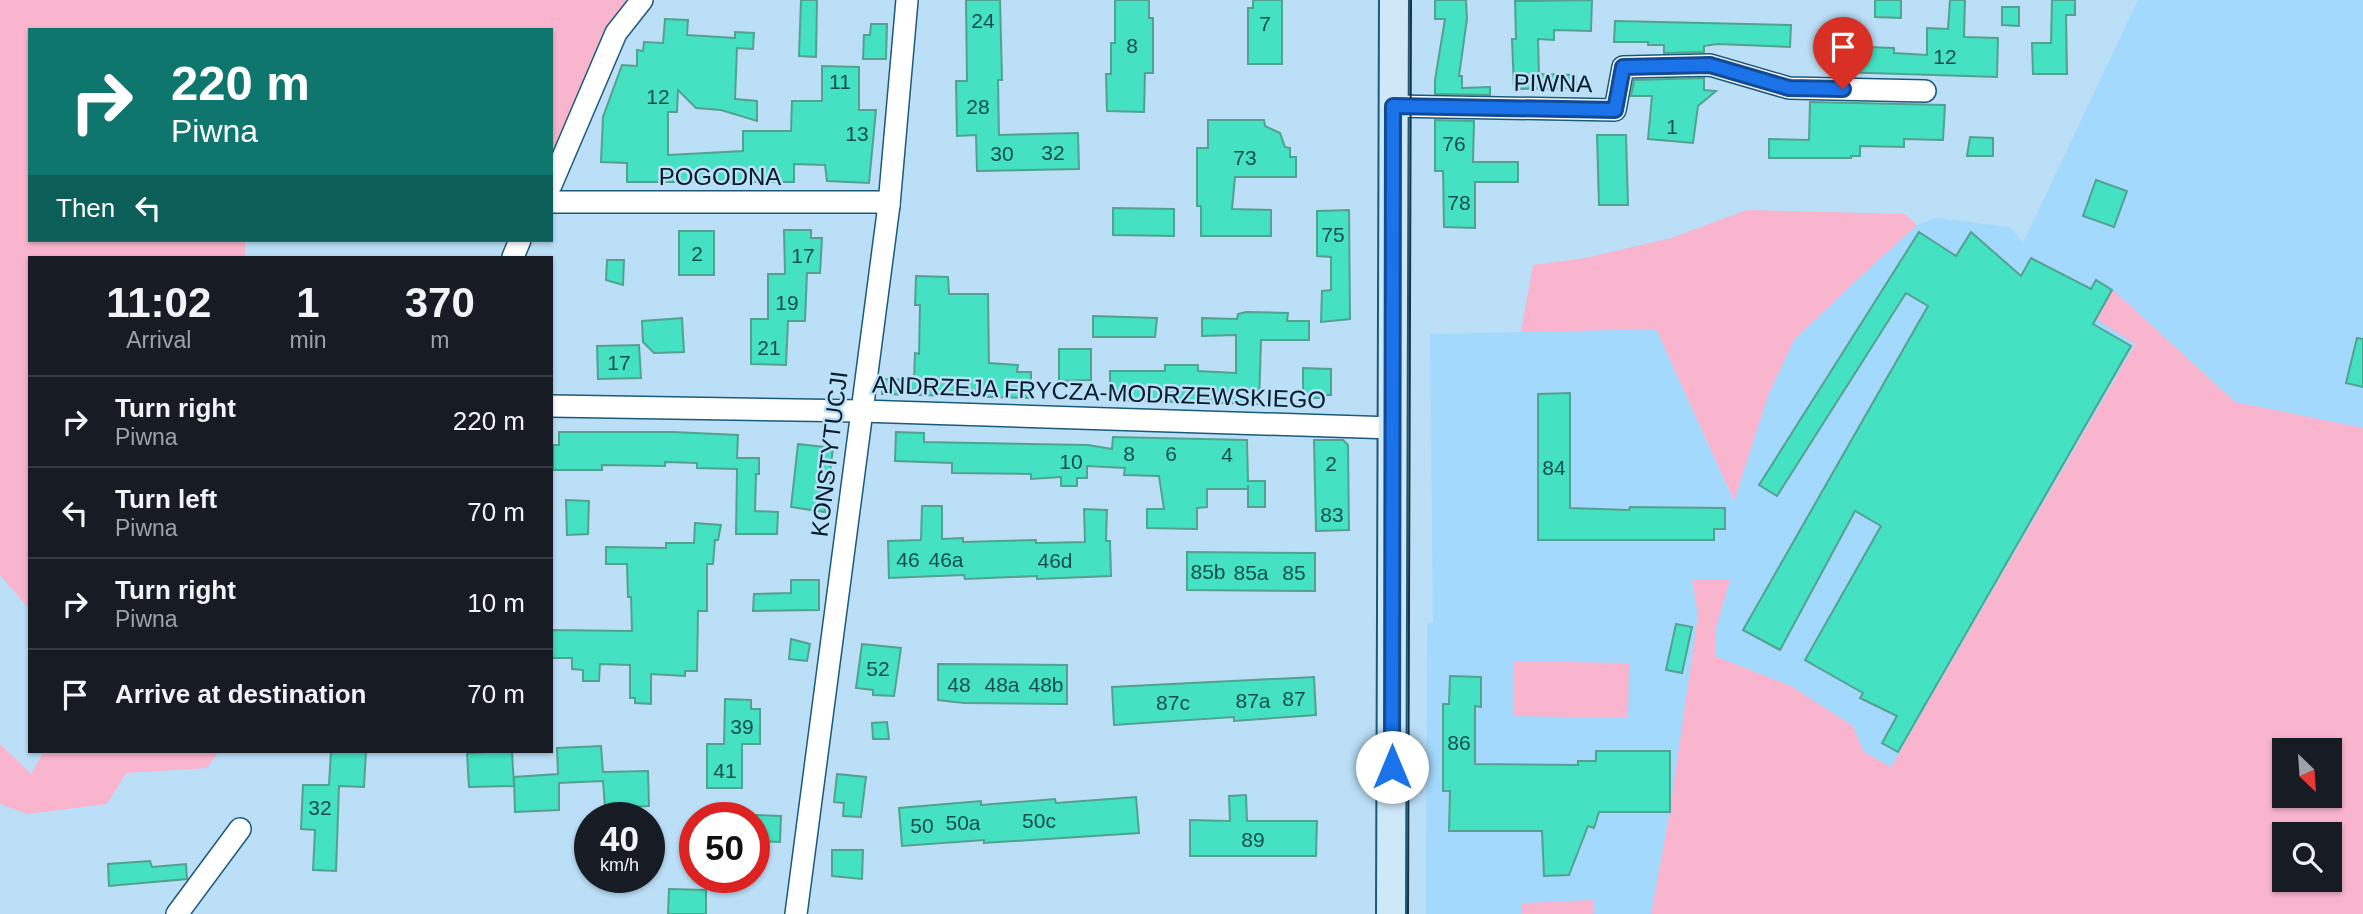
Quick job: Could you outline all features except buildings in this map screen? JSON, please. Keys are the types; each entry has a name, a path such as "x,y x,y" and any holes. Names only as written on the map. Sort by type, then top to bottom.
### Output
{"main road":[{"path":"1391,914 1394,0"}],"street":[{"path":"553,180 616,33 642,0"},
{"name":"KONSTYTUCJI","path":"796,914 889,205 907,0"},
{"name":"PIWNA","path":"1393,106 1615,110 1623,67 1710,65 1789,88 1925,91"},
{"name":"POGODNA","path":"553,202 878,202 889,205"},
{"name":"ANDRZEJA FRYCZA-MODRZEWSKIEGO","path":"553,406 861,411 1393,428"},
{"path":"177,914 240,829"}],"shaded area":[{"path":"0,0 627,0 604,30 553,153 553,28 28,28 28,242 245,242 245,256 28,256 28,608 0,575"},
{"path":"2138,0 2363,0 2363,428 2235,402 2114,291 2135,343 1891,767 1862,751 1853,726 1791,687 1714,656 1715,631 1730,580 1692,580 1698,615 1670,810 1651,914 1426,914 1427,623 1433,622 1430,334 1656,329 1733,500 1769,393 1794,340 1917,225 1936,218 2010,227 2023,243"},
{"path":"1747,210 1905,214 1917,225 1794,340 1769,393 1734,501 1656,329 1521,332 1533,265 1585,258 1671,238"},
{"path":"2113,290 2235,402 2363,428 2363,914 1651,914 1670,810 1698,615 1692,579 1730,580 1715,631 1715,656 1791,686 1853,726 1863,751 1891,767 2135,344 2096,319"},
{"path":"1514,661 1629,663 1628,718 1513,716"},
{"path":"0,744 31,774 43,753 218,753 207,768 126,773 107,804 27,814 0,804"},
{"path":"1593,900 1594,914 1521,914 1521,903"}],"tram line":[{"path":"1408,914 1411,0"}],"route":[{"path":"1392,767 1393,106 1615,110 1623,67 1710,65 1789,88 1843,89"}]}
